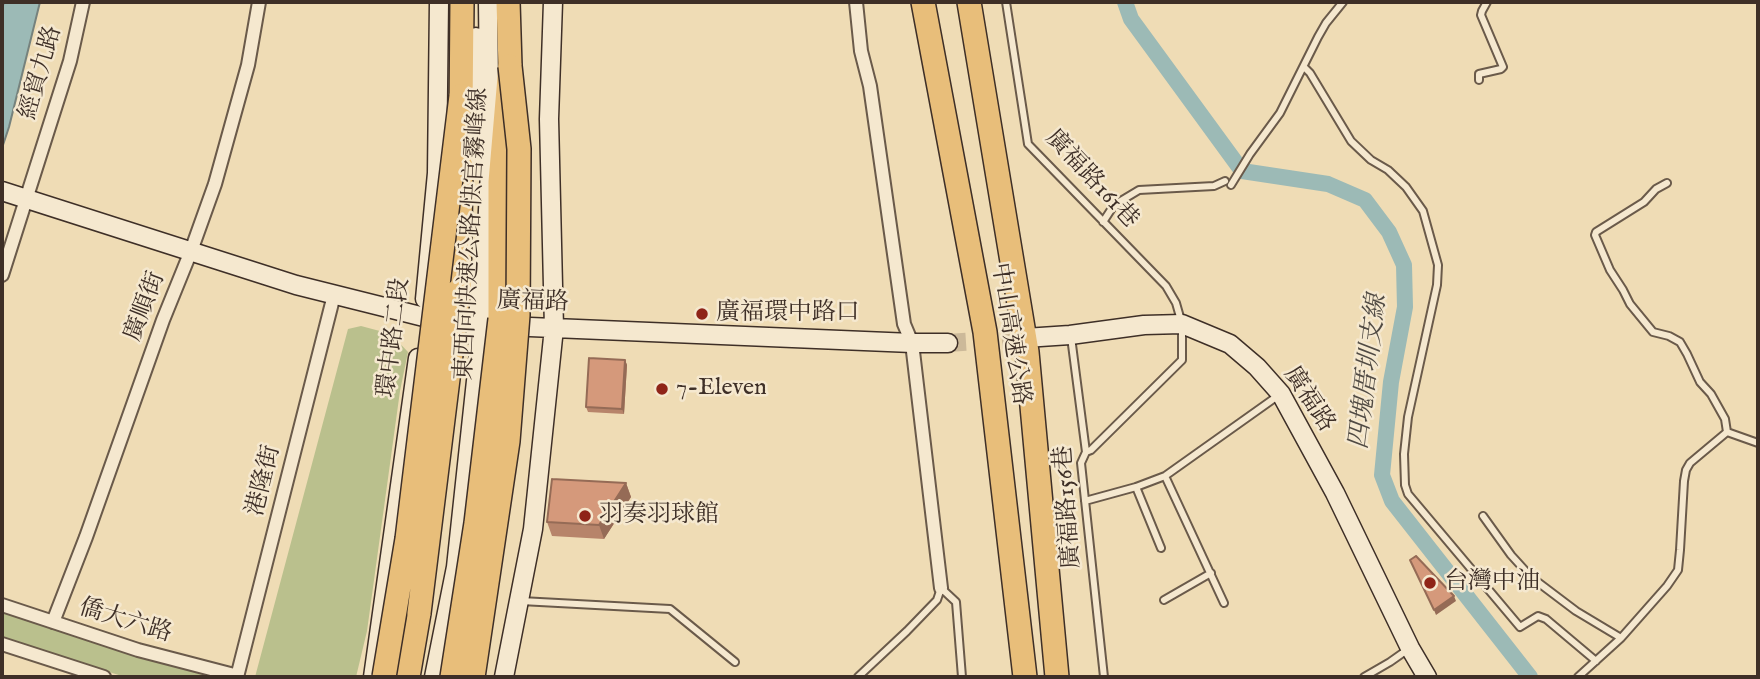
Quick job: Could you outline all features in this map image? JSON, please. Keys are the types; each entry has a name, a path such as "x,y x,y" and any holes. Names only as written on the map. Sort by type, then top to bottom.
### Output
{"highway":[{"name":"東西向快速公路 快官霧峰線","path":"408,677 419,613 459,290 462,2"},
{"name":"東西向快速公路 快官霧峰線","path":"452,677 476,523 500,319 500,182 510,66 508,2"},
{"name":"中山高速公路","path":"923,2 985,332 1025,677"},
{"name":"中山高速公路","path":"969,2 1027,352 1057,677"},
{"path":"473,677 508,442 518,315 519,149 510,66"},
{"path":"384,677 407,539 461,96"}],"street":[{"name":"經貿九路","path":"2,275 70,61 83,2"},
{"name":"廣順街","path":"53,622 215,184 248,65 259,2"},
{"name":"環中路二段","path":"373,677 424,317 437,173 439,2"},
{"path":"424,677 448,551 476,324 479,219 476,2"},
{"path":"434,677 456,567 490,172 488,2"},
{"path":"504,677 533,529 554,328 549,119 553,2"},
{"path":"856,2 861,51 870,86 904,324 912,343 941,588"},
{"name":"廣福路","path":"5,192 296,285 424,317 476,324 554,328 948,343"},
{"name":"港隆街","path":"237,676 334,295"},
{"name":"廣福路","path":"1025,338 1144,325 1182,324 1230,344 1257,367 1281,394 1335,493 1410,648 1427,677"},
{"name":"僑大六路","path":"2,605 138,650 237,676"},
{"path":"2,644 104,677"}],"lane":[{"name":"廣福路161巷","path":"1006,2 1028,144 1166,286 1176,303 1182,324"},
{"path":"1103,222 1114,205 1139,190 1228,183 1280,113 1322,30 1343,2"},
{"path":"1479,80 1479,74 1503,67 1481,15 1487,2"},
{"path":"1304,67 1351,141 1406,187 1423,211 1438,265 1437,285 1408,417 1404,454 1408,494 1520,627 1538,616 1546,619 1596,661"},
{"path":"1667,183 1595,235 1610,270 1630,304 1653,332 1680,342 1700,382 1711,394 1725,419 1727,432"},
{"path":"1086,452 1182,360 1182,324"},
{"name":"廣福路156巷","path":"1070,335 1086,452 1081,463 1104,677"},
{"path":"1085,501 1165,476 1281,394"},
{"path":"1578,677 1621,638 1678,570 1686,470 1690,463 1727,432"},
{"path":"1727,432 1758,443"},
{"path":"1165,476 1224,603"},
{"path":"1136,487 1161,548"},
{"path":"1483,516 1511,555 1531,577 1576,611 1621,638"},
{"path":"1164,600 1211,573"},
{"path":"858,677 937,600 941,588 956,602 962,677"},
{"path":"519,601 670,609 735,662"},
{"path":"1364,677 1410,648"}],"green space":[{"path":"361,326 391,334 408,352 400,391 367,631 356,677 255,677 348,329"},
{"path":"2,610 213,674 215,677 125,677 2,638"}],"water":[{"path":"4,2 40,2 2,148 2,9"}],"building":[{"path":"589,358 625,360 622,409 586,407"},
{"path":"552,479 626,483 599,525 547,522"},
{"name":"台灣中油","path":"1416,556 1454,596 1434,610 1410,560"}],"waterway":[{"name":"四塊厝圳支線","path":"1125,2 1131,19 1242,171 1328,184 1365,200 1389,232 1404,265 1405,307 1391,382 1382,475 1392,501 1530,677"}],"tunnel":[{"path":"948,343 1025,338"}],"place":[{"name":"廣福環中路口","path":"702,314"},
{"name":"7-Eleven","path":"662,389"},
{"name":"羽奏羽球館","path":"585,516"},
{"name":"台灣中油","path":"1430,583"}]}
